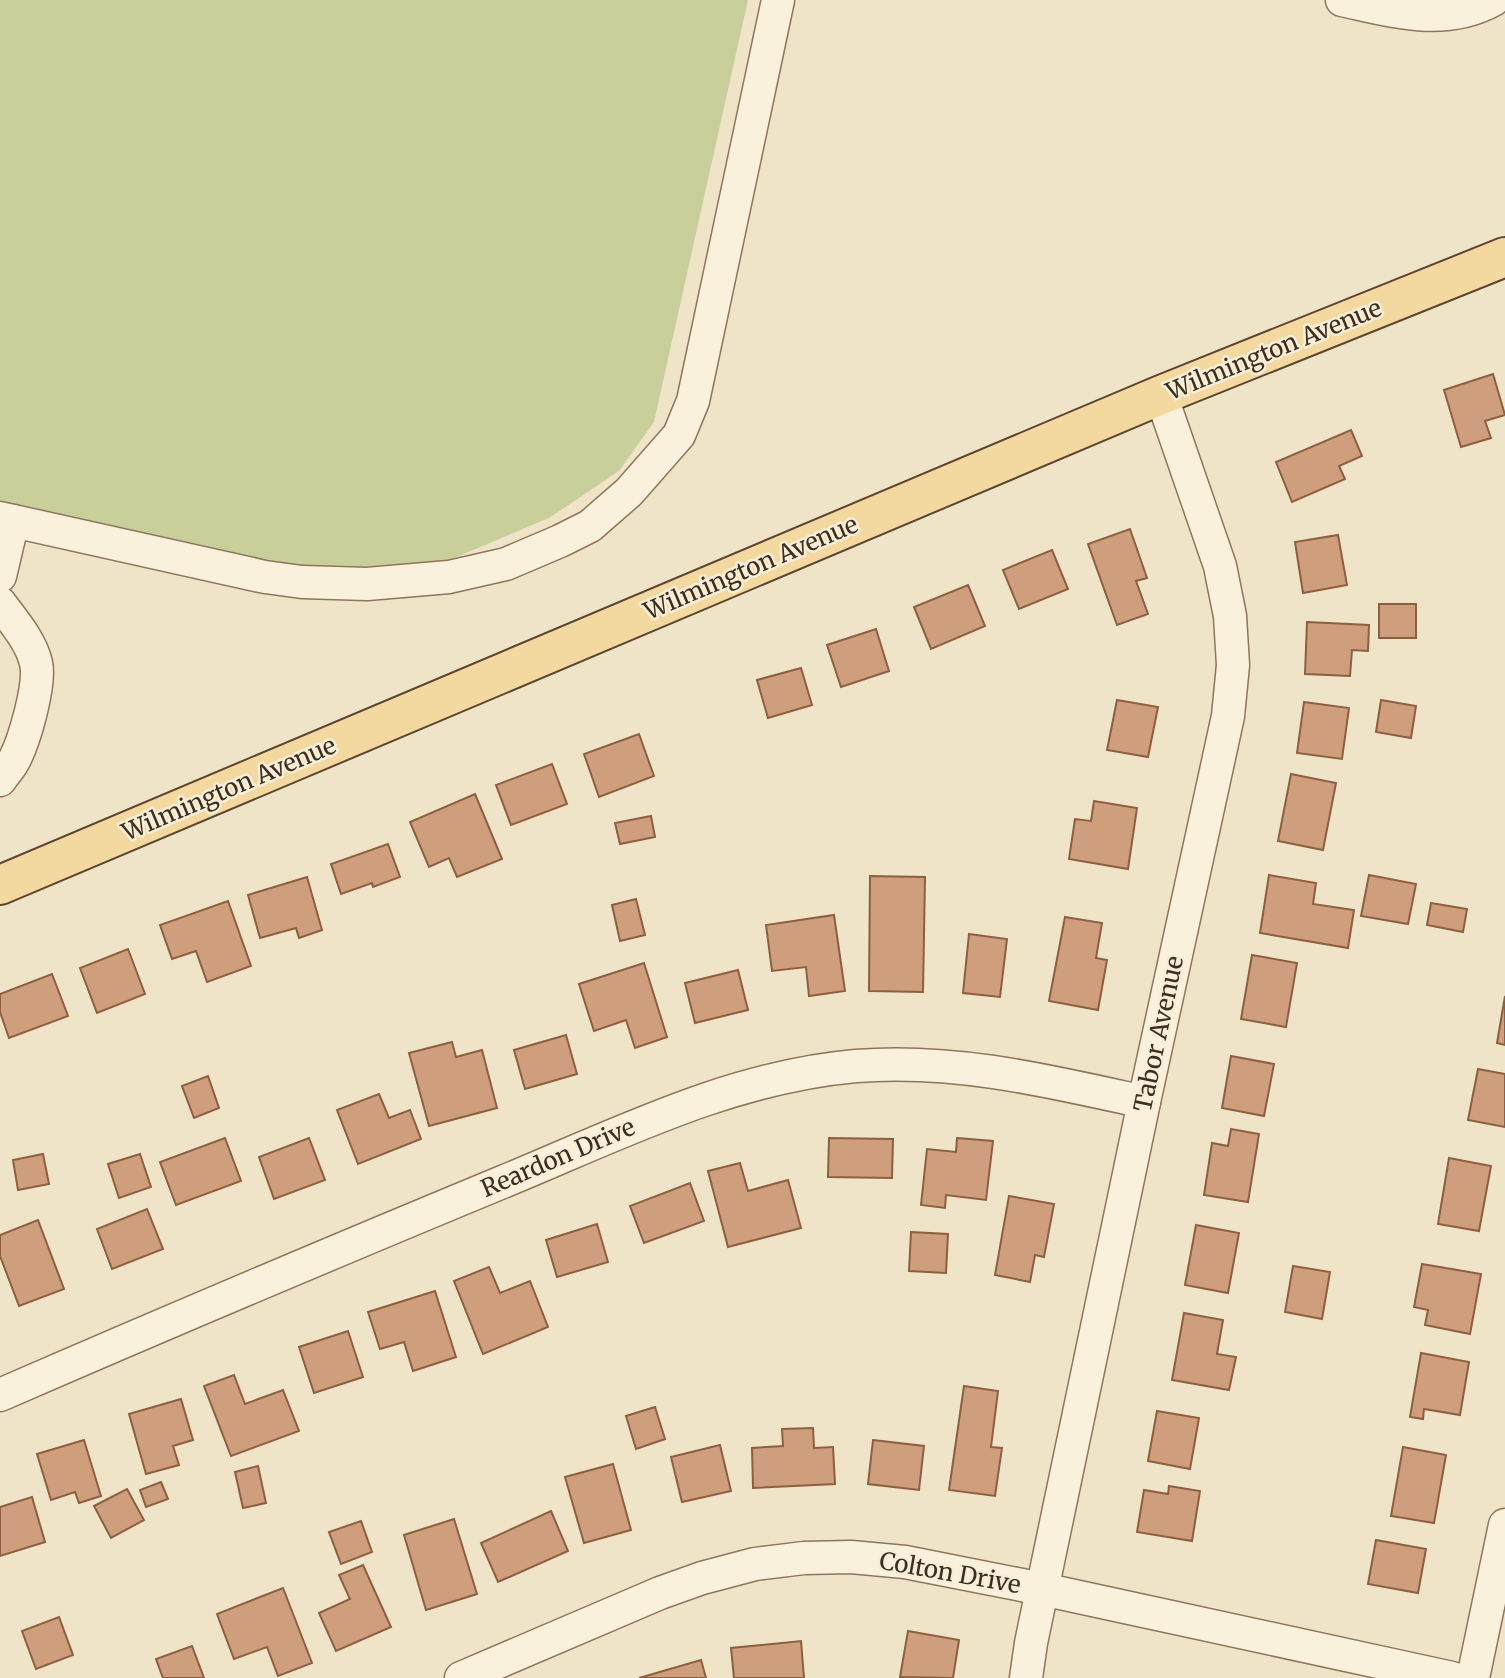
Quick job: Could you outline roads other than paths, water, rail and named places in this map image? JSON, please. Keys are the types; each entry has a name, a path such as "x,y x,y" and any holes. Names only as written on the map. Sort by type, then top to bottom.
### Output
{"main road":[{"name":"Wilmington Avenue","path":"0,885 1161,395 1505,257"}],"street":[{"path":"0,576 7,520 265,577 302,582 367,584 449,577 506,564 590,526 629,492 679,435 693,401 778,0"},
{"path":"1342,0 1424,16 1452,15 1481,7 1493,0"},
{"name":"Tabor Avenue","path":"1026,1678 1042,1589 1144,1102 1228,716 1233,665 1230,616 1220,566 1161,395"},
{"path":"0,603 27,642 36,664 36,685 24,733 13,761 0,780"},
{"name":"Reardon Drive","path":"0,1395 630,1127 759,1082 856,1066 915,1065 967,1068 1029,1077 1144,1102"},
{"path":"1473,1678 1505,1525"},
{"name":"Colton Drive","path":"461,1678 660,1593 702,1578 755,1564 804,1558 851,1557 905,1562 1042,1589 1452,1678"}]}
